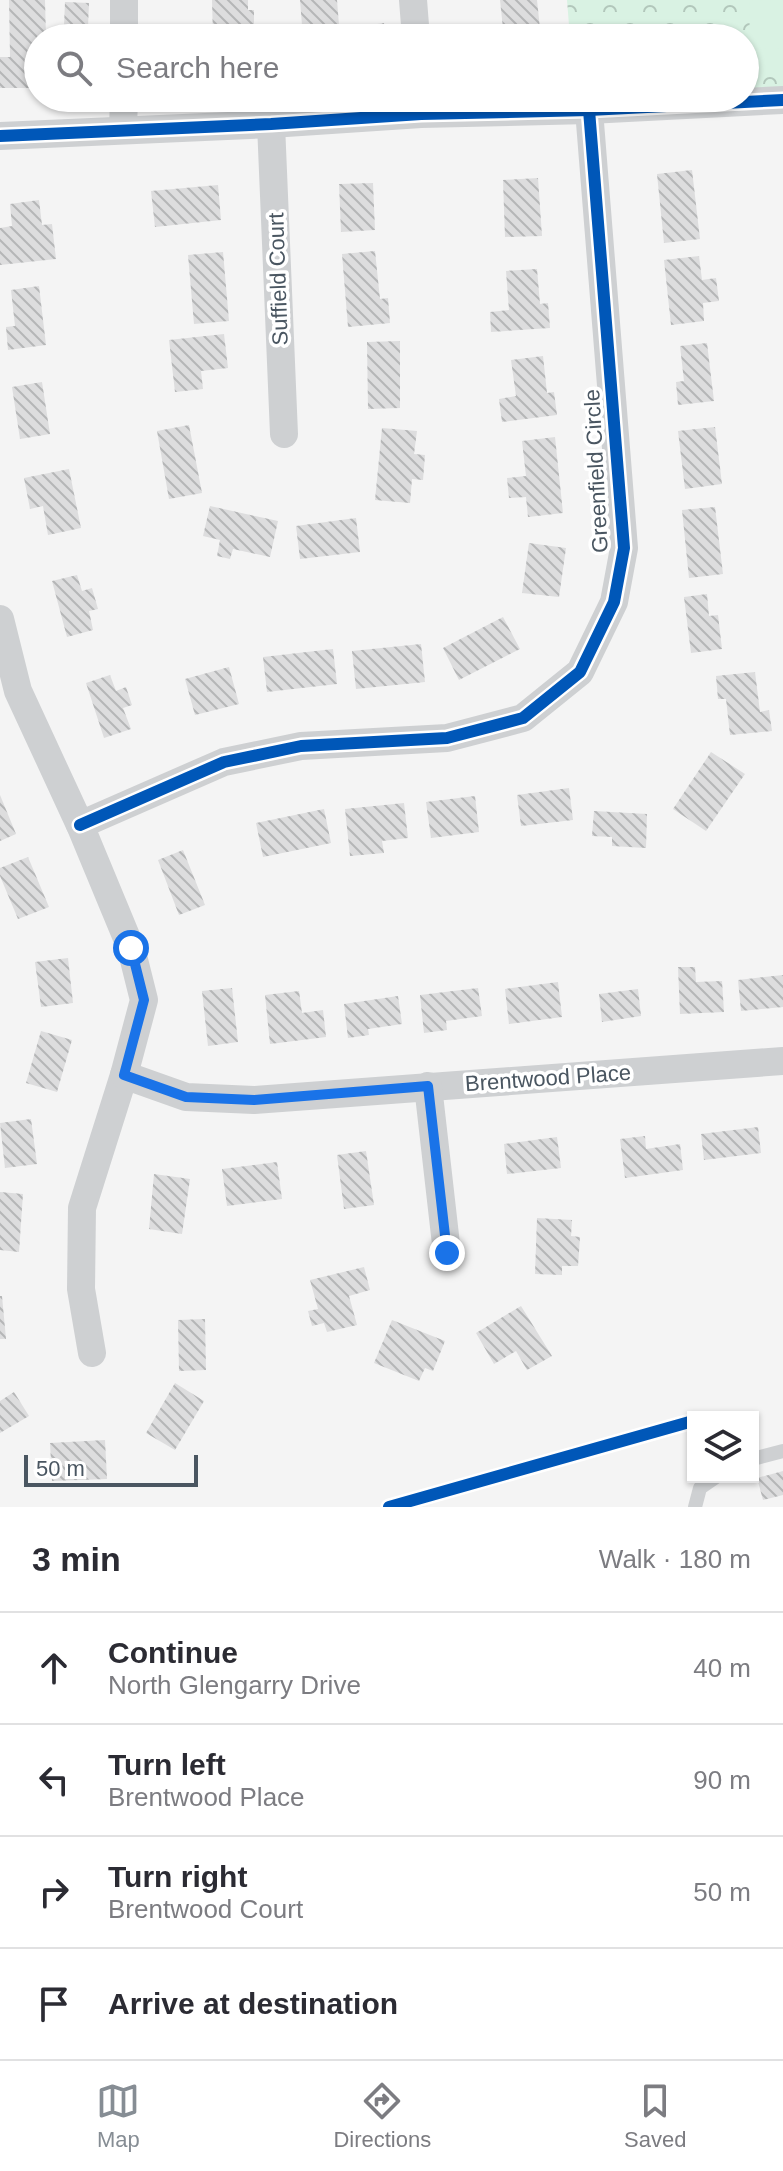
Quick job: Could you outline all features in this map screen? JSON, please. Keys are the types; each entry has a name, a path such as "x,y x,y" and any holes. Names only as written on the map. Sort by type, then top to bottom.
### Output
{"street":[{"path":"124,0 124,24"},
{"path":"413,0 415,24"},
{"path":"759,101 783,100"},
{"path":"123,129 124,112"},
{"path":"0,136 271,124 371,112"},
{"name":"Greenfield Circle","path":"80,825 224,762 301,746 447,738 523,718 580,672 614,602 624,548 589,112"},
{"name":"Suffield Court","path":"271,124 284,434"},
{"path":"0,619 18,691 80,825 131,948 144,1000 82,1208 81,1289 92,1353"},
{"name":"Brentwood Place","path":"124,1075 186,1097 254,1100 783,1061"},
{"path":"428,1086 447,1253"}],"lane":[{"path":"759,1457 783,1451"},
{"path":"695,1507 700,1488 707,1483"}],"green space":[{"path":"567,0 783,0 783,90 759,91 759,24 569,24"},
{"path":"783,0 779,1 783,1 783,49 759,48 759,24 750,24 750,1"}],"building":[{"path":"9,0 45,0 46,24 24,24 24,88 0,88 0,57 10,57"},
{"path":"212,0 248,0 248,10 254,10 254,24 213,24"},
{"path":"300,0 337,0 339,24 302,24"},
{"path":"500,0 537,0 540,24 503,24"},
{"path":"65,2 89,3 88,24 64,24"},
{"path":"692,170 700,239 664,243 657,174"},
{"path":"538,178 542,236 505,237 503,180"},
{"path":"373,183 375,230 341,232 339,184"},
{"path":"218,185 221,220 155,227 151,191"},
{"path":"39,200 42,225 52,224 56,259 0,265 0,228 12,226 10,204"},
{"path":"375,251 380,299 388,298 390,323 348,327 342,254"},
{"path":"223,252 229,321 194,324 188,255"},
{"path":"699,256 702,280 716,278 719,301 703,303 704,321 671,325 664,260"},
{"path":"537,269 540,304 548,303 550,328 491,332 490,312 509,310 506,271"},
{"path":"39,286 46,345 8,350 6,327 15,326 11,290"},
{"path":"224,334 228,368 201,371 203,389 175,392 169,340"},
{"path":"400,341 400,408 368,409 367,342"},
{"path":"707,343 714,401 678,405 676,382 684,381 680,346"},
{"path":"543,356 547,393 554,392 557,415 502,422 499,399 516,396 511,360"},
{"path":"42,382 50,434 20,439 12,387"},
{"path":"189,425 202,493 169,499 157,431"},
{"path":"715,427 722,484 685,489 678,431"},
{"path":"382,428 417,431 414,454 425,455 423,480 412,479 410,503 375,500"},
{"path":"555,437 563,513 528,517 526,497 509,498 507,478 526,476 522,441"},
{"path":"69,469 81,528 48,535 43,506 30,509 24,478"},
{"path":"210,506 278,521 270,557 233,549 230,559 217,556 220,540 203,536"},
{"path":"715,507 723,574 689,578 682,510"},
{"path":"356,518 360,552 300,559 296,526"},
{"path":"529,543 566,548 559,597 522,593"},
{"path":"77,575 82,591 92,588 98,609 89,611 93,630 67,637 52,581"},
{"path":"707,594 709,616 718,615 722,649 691,653 684,597"},
{"path":"503,617 520,649 459,680 443,648"},
{"path":"421,644 425,682 356,689 352,651"},
{"path":"333,649 337,684 267,692 263,657"},
{"path":"229,667 239,704 195,715 185,679"},
{"path":"755,672 760,712 769,710 772,731 730,735 726,699 718,699 716,676"},
{"path":"110,675 116,691 126,687 132,705 123,708 131,729 104,738 86,683"},
{"path":"711,752 745,774 706,831 673,809"},
{"path":"569,788 573,820 521,826 517,795"},
{"path":"0,795 16,834 0,841"},
{"path":"475,796 479,832 431,838 426,802"},
{"path":"404,803 408,838 382,841 384,853 350,856 345,809"},
{"path":"324,809 331,843 263,857 256,823"},
{"path":"594,811 647,814 646,848 612,846 612,837 592,836"},
{"path":"183,850 205,905 179,915 158,860"},
{"path":"28,857 49,907 18,919 0,876 0,868"},
{"path":"68,958 73,1003 41,1007 35,962"},
{"path":"678,967 695,967 696,982 722,981 724,1012 680,1014"},
{"path":"783,975 783,1007 741,1011 738,980"},
{"path":"558,982 562,1017 509,1024 505,989"},
{"path":"232,988 238,1042 208,1046 202,991"},
{"path":"478,988 482,1016 446,1021 447,1030 424,1033 420,995"},
{"path":"638,989 641,1016 602,1022 599,994"},
{"path":"299,991 302,1013 323,1010 326,1037 270,1044 265,995"},
{"path":"398,996 402,1024 368,1029 369,1035 348,1038 344,1004"},
{"path":"41,1031 72,1040 57,1092 26,1083"},
{"path":"31,1119 37,1164 5,1168 0,1123"},
{"path":"758,1127 761,1153 704,1160 701,1134"},
{"path":"645,1136 646,1149 680,1144 683,1170 625,1178 620,1139"},
{"path":"557,1137 561,1168 507,1174 504,1144"},
{"path":"366,1151 374,1205 344,1209 337,1155"},
{"path":"277,1162 282,1199 227,1206 222,1169"},
{"path":"154,1174 190,1179 182,1234 149,1229"},
{"path":"0,1192 23,1194 19,1252 0,1250"},
{"path":"537,1218 572,1220 571,1236 580,1237 578,1266 562,1266 562,1275 535,1274"},
{"path":"364,1267 370,1290 349,1296 357,1325 327,1332 324,1323 312,1326 308,1311 318,1309 310,1280"},
{"path":"2,1296 6,1339 0,1339"},
{"path":"521,1306 552,1356 527,1370 516,1351 494,1364 476,1333"},
{"path":"205,1319 206,1370 179,1371 178,1320"},
{"path":"392,1320 445,1341 433,1371 425,1368 419,1381 374,1363"},
{"path":"175,1383 204,1401 175,1450 146,1433"},
{"path":"14,1392 29,1416 0,1433 0,1401"},
{"path":"105,1440 107,1479 52,1481 50,1443"},
{"path":"783,1471 783,1495 763,1500 759,1477"}],"cycle path":[{"path":"759,101 783,100"},
{"path":"0,136 505,112"},
{"path":"80,825 224,762 301,746 447,738 523,718 580,672 614,602 624,548 589,112"},
{"path":"389,1507 687,1423"}],"route":[{"path":"131,948 144,1000 124,1075 186,1097 254,1100 428,1086 447,1253"}]}
